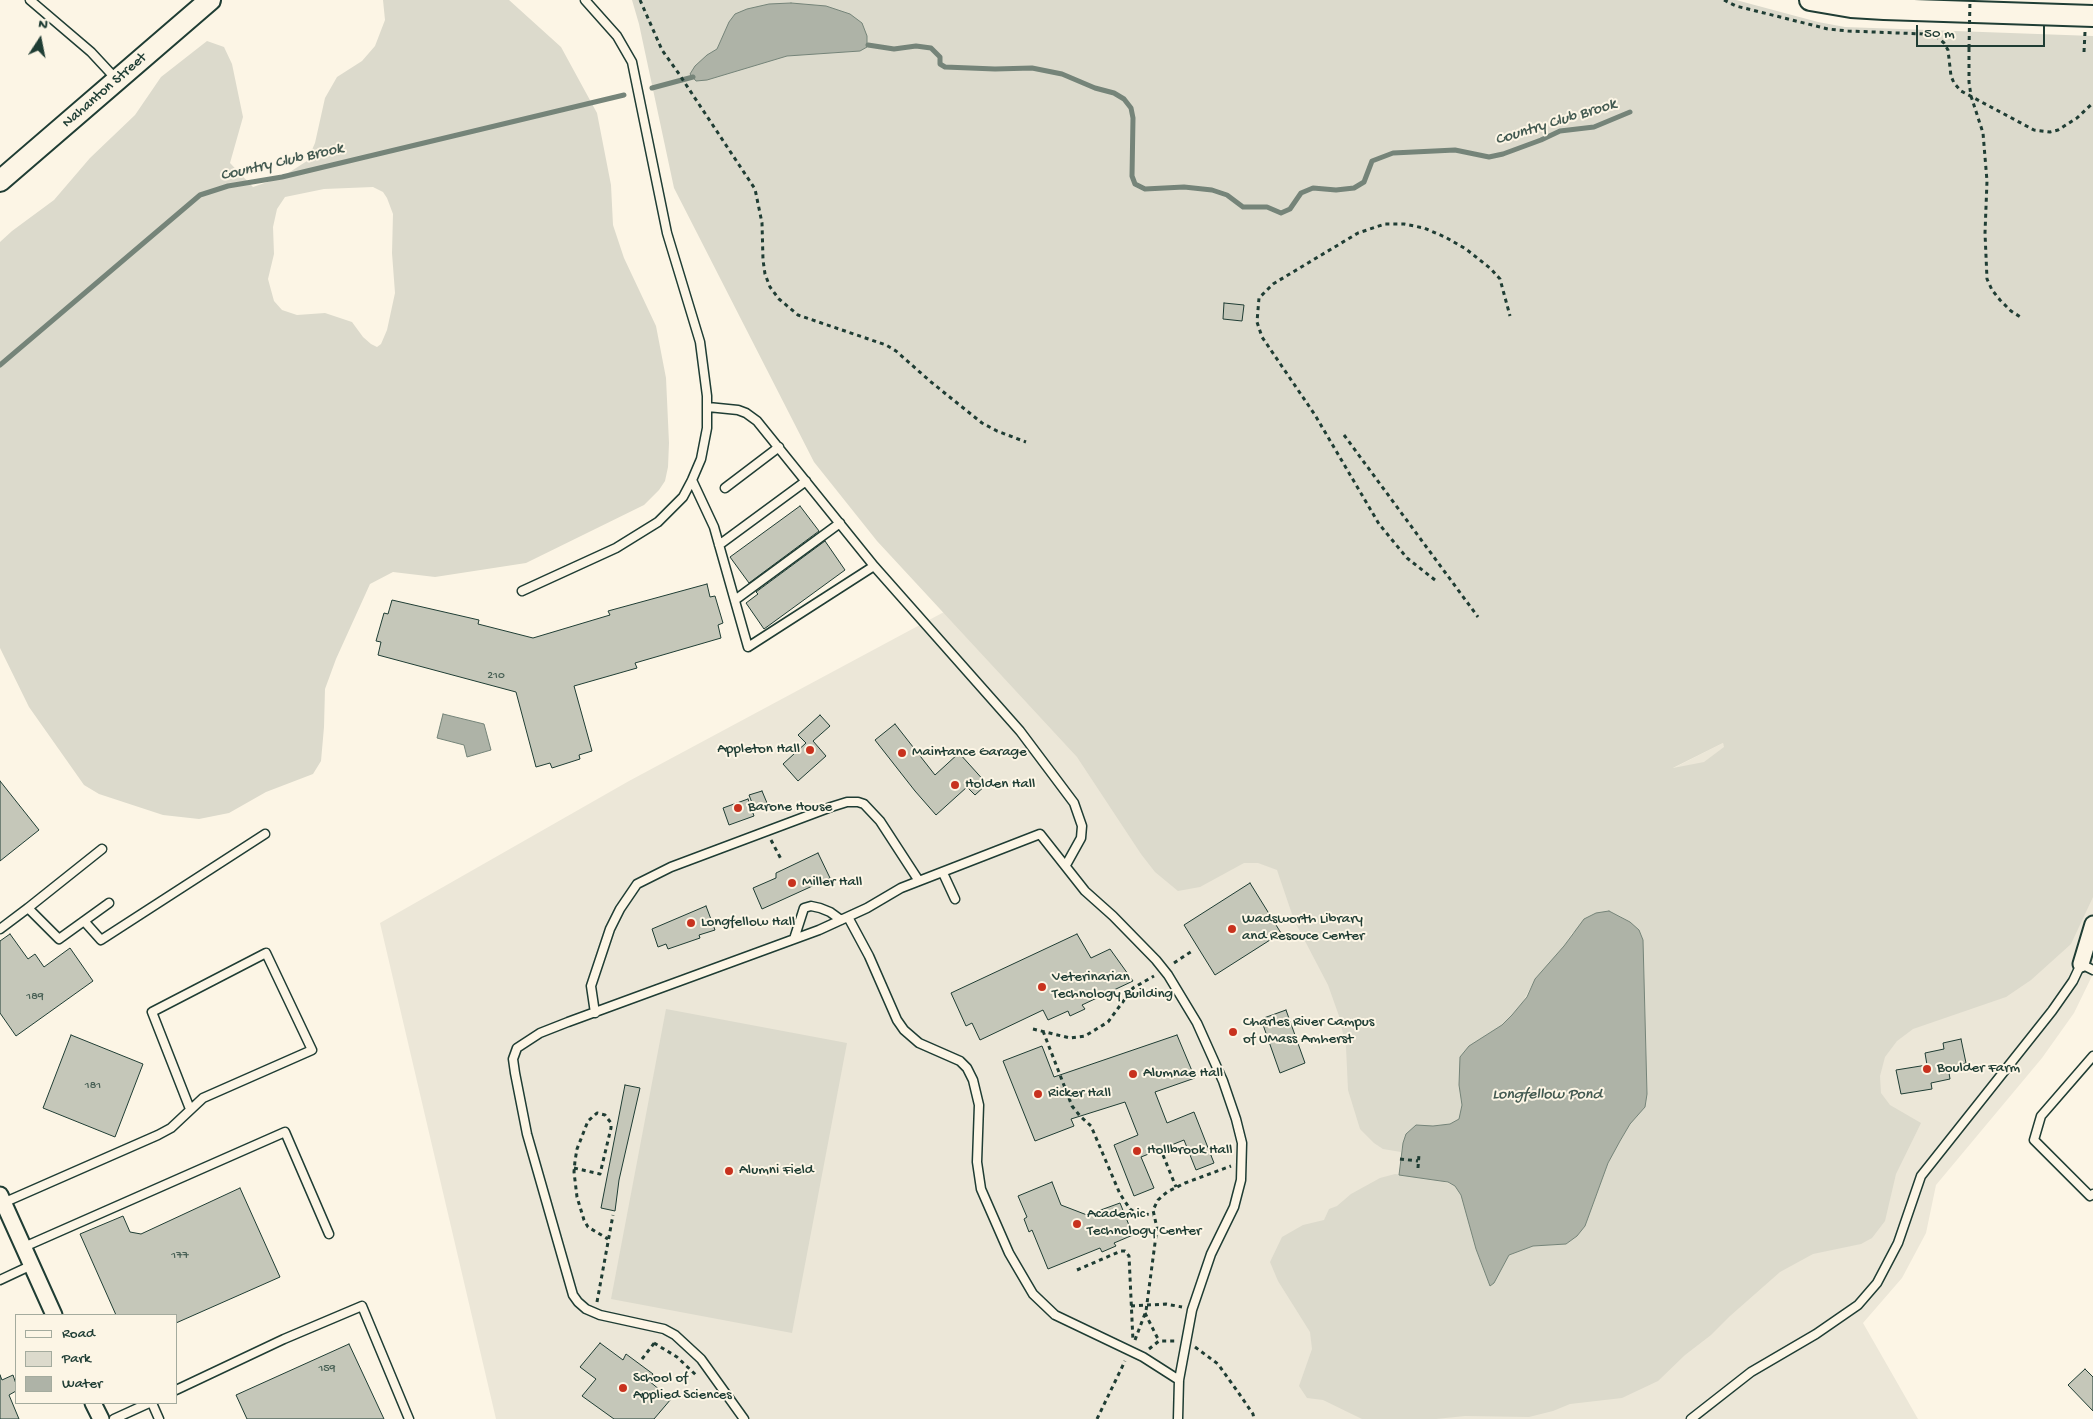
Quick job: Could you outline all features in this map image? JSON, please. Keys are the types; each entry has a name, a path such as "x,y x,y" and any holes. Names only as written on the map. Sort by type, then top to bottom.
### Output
{"main road":[{"name":"Nahanton Street","path":"0,181 210,0"},
{"path":"1810,0 1850,7 1884,10 2093,16"}],"street":[{"path":"2087,967 2093,924"},
{"path":"2,1199 54,1314"},
{"path":"93,1404 100,1419"}],"lane":[{"path":"30,0 91,52 117,80"},
{"path":"522,591 616,548 658,522 683,496 692,480 703,450 708,407 705,372 696,326 668,233 632,62 617,36 585,0"},
{"path":"708,407 724,408 746,413 757,421 874,566 1020,731 1074,802 1082,826 1081,838 1066,865"},
{"path":"725,488 779,447"},
{"path":"692,480 714,527 748,647 874,566"},
{"path":"719,545 806,480"},
{"path":"735,600 840,523"},
{"path":"595,1013 591,986 596,967 620,909 637,884 671,867 847,802 858,802 864,804 880,821 919,881"},
{"path":"84,921 101,940 265,834"},
{"path":"744,1419 701,1359 687,1345 664,1329 595,1313 578,1302 569,1287 527,1134 517,1091 513,1059 517,1048 540,1033 794,940 845,918 901,888 1040,834 1085,891 1113,916 1163,969 1197,1022 1224,1081 1242,1143 1242,1166 1234,1207 1210,1254 1192,1310 1184,1344 1179,1380 1178,1419"},
{"path":"0,929 102,849"},
{"path":"943,873 955,899"},
{"path":"28,908 59,939 108,903"},
{"path":"794,940 804,908 811,906 820,908 845,918 869,956 897,1020 904,1030 919,1043 960,1061 967,1068 973,1080 979,1105 978,1162 981,1189 1008,1253 1033,1294 1055,1315 1143,1357 1179,1380"},
{"path":"2,1199 158,1135 171,1128 203,1098 312,1050 266,953 152,1012 190,1109"},
{"path":"1691,1419 1751,1372 1816,1334 1858,1305 1877,1283 1898,1243 1920,1176 2052,1011 2073,981 2087,967"},
{"path":"2093,1056 2041,1116 2034,1140 2090,1196 2093,1194"},
{"path":"24,1247 285,1132 329,1234"},
{"path":"0,1280 32,1265"},
{"path":"178,1389 284,1339 362,1306 409,1419"},
{"path":"114,1419 148,1404"},
{"path":"151,1404 159,1419"}],"path":[{"path":"640,0 662,50 755,189 762,223 765,274 770,287 779,299 798,315 886,345 896,351 930,382 982,423 1026,442"},
{"path":"1724,0 1736,6 1828,28 1848,31 1936,36 1944,43 1948,50 1954,83 1961,91 2028,128 2050,132 2058,130 2077,118 2093,103"},
{"path":"1970,0 1969,82 1971,96 1983,134 1987,181 1985,233 1987,278 1992,290 2000,300 2011,311 2022,318"},
{"path":"1435,580 1407,558 1379,524 1315,415 1262,337 1257,322 1260,298 1273,284 1358,233 1385,224 1404,224 1424,228 1445,237 1466,249 1491,269 1500,279 1510,316"},
{"path":"1344,435 1478,617"},
{"path":"767,830 780,859"},
{"path":"1033,1030 1070,1038 1085,1036 1098,1030 1108,1022 1133,988 1192,952"},
{"path":"1043,1031 1072,1106 1091,1126 1120,1194 1130,1209 1136,1213 1153,1214"},
{"path":"574,1168 600,1174 611,1128 611,1123 605,1115 597,1113 588,1121 577,1149 574,1168 577,1197 584,1220 588,1227 608,1239"},
{"path":"1418,1168 1419,1154"},
{"path":"1163,1155 1176,1187"},
{"path":"1400,1159 1418,1161"},
{"path":"1077,1270 1111,1254 1125,1251 1129,1256 1130,1306 1134,1344 1145,1313 1157,1228 1153,1210 1163,1194 1176,1187 1227,1166 1242,1166"},
{"path":"595,1313 613,1215"},
{"path":"1130,1306 1173,1305 1192,1310"},
{"path":"1145,1313 1159,1342"},
{"path":"642,1359 664,1329"},
{"path":"1143,1357 1152,1345 1170,1340 1199,1349 1213,1359 1238,1392 1253,1414 1254,1419"},
{"path":"654,1343 677,1357 702,1383"},
{"path":"1096,1419 1130,1351"}],"shaded area":[{"name":"Charles River Campus of UMass Amherst","path":"944,612 1494,859 1723,743 1819,993 2093,779 2093,974 2074,1013 2042,1058 1936,1185 1926,1233 1902,1278 1863,1323 1918,1419 496,1419 380,923 629,781"}],"green space":[{"path":"383,0 509,0 561,47 597,113 611,185 613,225 624,258 656,326 666,378 669,443 668,467 665,481 644,505 526,563 435,577 393,572 370,584 336,659 325,689 321,761 313,774 266,792 229,813 199,819 163,815 99,794 84,785 29,707 0,648 0,242 54,200 90,158 135,115 161,77 207,41 224,47 232,64 243,117 230,163 253,187 282,177 307,161 315,143 325,98 337,77 362,61 375,46 385,20","holes":["373,187 383,192 393,214 392,253 395,293 387,330 381,344 377,347 371,344 352,322 325,313 297,315 282,310 274,301 268,279 274,254 273,227 277,209 285,197 324,189"]},
{"path":"632,0 1736,0 1818,22 1845,27 2093,36 2093,897 2071,944 2031,980 2006,997 1913,1029 1897,1041 1885,1057 1880,1076 1881,1093 1890,1105 1921,1123 1896,1174 1885,1221 1872,1238 1861,1244 1813,1254 1780,1272 1658,1381 1622,1398 1570,1404 1553,1411 1529,1417 1465,1416 1436,1419 1362,1419 1323,1400 1307,1398 1299,1386 1312,1349 1310,1332 1278,1281 1270,1262 1282,1237 1303,1225 1324,1220 1329,1209 1337,1206 1351,1194 1380,1178 1395,1174 1436,1179 1455,1186 1461,1195 1476,1249 1490,1286 1494,1283 1509,1255 1533,1246 1566,1244 1577,1236 1585,1226 1608,1163 1630,1124 1645,1107 1647,1094 1643,940 1639,930 1620,916 1609,911 1572,933 1564,946 1535,979 1520,1007 1502,1025 1486,1035 1459,1085 1462,1105 1459,1119 1450,1124 1416,1126 1403,1143 1401,1152 1383,1149 1374,1143 1360,1129 1348,1090 1346,1047 1339,1016 1328,985 1294,920 1277,870 1258,863 1244,863 1200,887 1178,891 1155,872 1077,757 877,541 814,462 674,188 639,24","holes":["1723,743 1724,747 1704,762 1673,768"]},
{"name":"Alumni Field","path":"666,1009 847,1043 792,1333 611,1299"}],"water":[{"path":"791,3 826,6 850,14 862,23 867,36 867,47 860,51 787,56 707,80 696,81 690,74 695,66 717,49 729,22 735,14 769,4"},
{"path":"443,714 484,724 491,750 467,757 464,745 437,738"},
{"name":"Longfellow Pond","path":"1609,911 1630,922 1639,930 1643,940 1647,1094 1645,1107 1630,1124 1608,1163 1585,1226 1577,1236 1566,1244 1533,1246 1509,1255 1494,1283 1490,1286 1476,1249 1461,1195 1455,1186 1448,1182 1399,1175 1403,1143 1406,1134 1416,1125 1450,1124 1459,1119 1462,1105 1459,1085 1460,1057 1469,1046 1502,1025 1512,1015 1527,997 1535,979 1564,946 1584,919 1596,913"}],"building":[{"path":"1224,303 1244,305 1242,321 1223,319"},
{"path":"800,506 819,531 749,583 730,557"},
{"path":"825,541 845,570 764,629 746,603 758,594 756,592"},
{"path":"707,584 710,597 715,596 723,623 718,625 721,638 635,663 637,668 574,686 592,751 579,755 580,759 552,768 550,763 536,767 516,692 378,655 381,642 376,641 384,613 388,614 392,600 479,620 478,624 533,638 610,615 608,611"},
{"name":"Appleton Hall","path":"820,715 830,726 813,741 826,756 798,781 783,764 806,743 798,735"},
{"path":"895,724 935,775 959,753 987,784 975,795 967,787 936,815 875,740"},
{"path":"0,781 39,830 0,861"},
{"path":"762,791 767,803 754,808 749,795"},
{"name":"Barone House","path":"748,799 754,816 729,825 723,808"},
{"name":"Miller Hall","path":"818,853 830,878 762,909 753,888 776,878 776,873"},
{"name":"Wadsworth Library and Resouce Center","path":"1250,883 1281,933 1215,975 1184,925"},
{"name":"Longfellow Hall","path":"706,906 715,930 699,935 700,938 668,949 666,944 658,947 652,929"},
{"path":"10,934 28,959 35,954 44,967 70,948 93,981 16,1036 0,1013 0,941"},
{"name":"Veterinarian Technology Building","path":"1077,934 1091,958 1110,949 1133,981 1082,1005 1085,1009 1070,1016 1068,1011 1048,1020 1043,1010 980,1040 972,1023 966,1026 951,993"},
{"path":"1286,1010 1305,1063 1280,1073 1261,1019"},
{"path":"71,1035 143,1064 115,1137 43,1108"},
{"path":"1177,1035 1195,1078 1155,1092 1167,1123 1194,1112 1214,1163 1196,1170 1184,1140 1141,1157 1154,1188 1134,1196 1114,1145 1138,1135 1125,1102 1071,1119 1074,1126 1035,1141 1003,1061 1042,1046 1054,1077"},
{"name":"Boulder Farm","path":"1961,1039 1966,1063 1948,1067 1950,1079 1931,1083 1932,1089 1901,1094 1896,1070 1927,1065 1925,1053 1944,1049 1943,1043"},
{"path":"625,1085 640,1088 619,1180 615,1211 601,1208"},
{"name":"Academic Technology Center","path":"1052,1182 1061,1205 1087,1215 1120,1203 1133,1235 1114,1243 1116,1246 1102,1252 1100,1248 1048,1269 1032,1230 1029,1232 1024,1219 1027,1217 1018,1196"},
{"path":"240,1188 280,1277 178,1322 178,1314 116,1314 80,1234 123,1216 130,1232 141,1234"},
{"name":"School of Applied Sciences","path":"600,1343 623,1360 626,1354 653,1374 649,1381 671,1399 654,1419 614,1419 582,1396 596,1379 580,1367"},
{"path":"349,1344 384,1419 247,1419 236,1395"},
{"path":"2085,1369 2093,1377 2093,1411 2068,1385"},
{"path":"0,1375 2,1380 13,1375 15,1392 9,1395 19,1419 0,1419"}],"waterway":[{"name":"Country Club Brook","path":"868,45 894,49 916,46 931,48 940,57 940,64 945,67 1032,68 1062,74 1095,88 1114,93 1124,99 1131,108 1133,118 1132,176 1135,184 1145,189 1184,187 1212,190 1227,195 1243,207 1267,207 1281,213 1290,209 1301,193 1313,188 1336,190 1354,188 1364,182 1372,161 1393,153 1455,150 1489,157 1503,154 1560,131 1594,127 1630,112"},
{"name":"Country Club Brook","path":"652,88 693,77"},
{"name":"Country Club Brook","path":"0,365 200,195 228,186 282,177 624,95"}],"place":[{"name":"Appleton Hall","path":"810,750"},
{"name":"Maintance Garage","path":"902,753"},
{"name":"Holden Hall","path":"955,785"},
{"name":"Barone House","path":"738,808"},
{"name":"Miller Hall","path":"792,883"},
{"name":"Longfellow Hall","path":"691,923"},
{"name":"Wadsworth Library and Resouce Center","path":"1232,929"},
{"name":"Veterinarian Technology Building","path":"1042,987"},
{"name":"Charles River Campus of UMass Amherst","path":"1233,1032"},
{"name":"Boulder Farm","path":"1927,1069"},
{"name":"Alumnae Hall","path":"1133,1074"},
{"name":"Ricker Hall","path":"1038,1094"},
{"name":"Hollbrook Hall","path":"1137,1151"},
{"name":"Alumni Field","path":"729,1171"},
{"name":"Academic Technology Center","path":"1077,1224"},
{"name":"School of Applied Sciences","path":"623,1388"}]}
